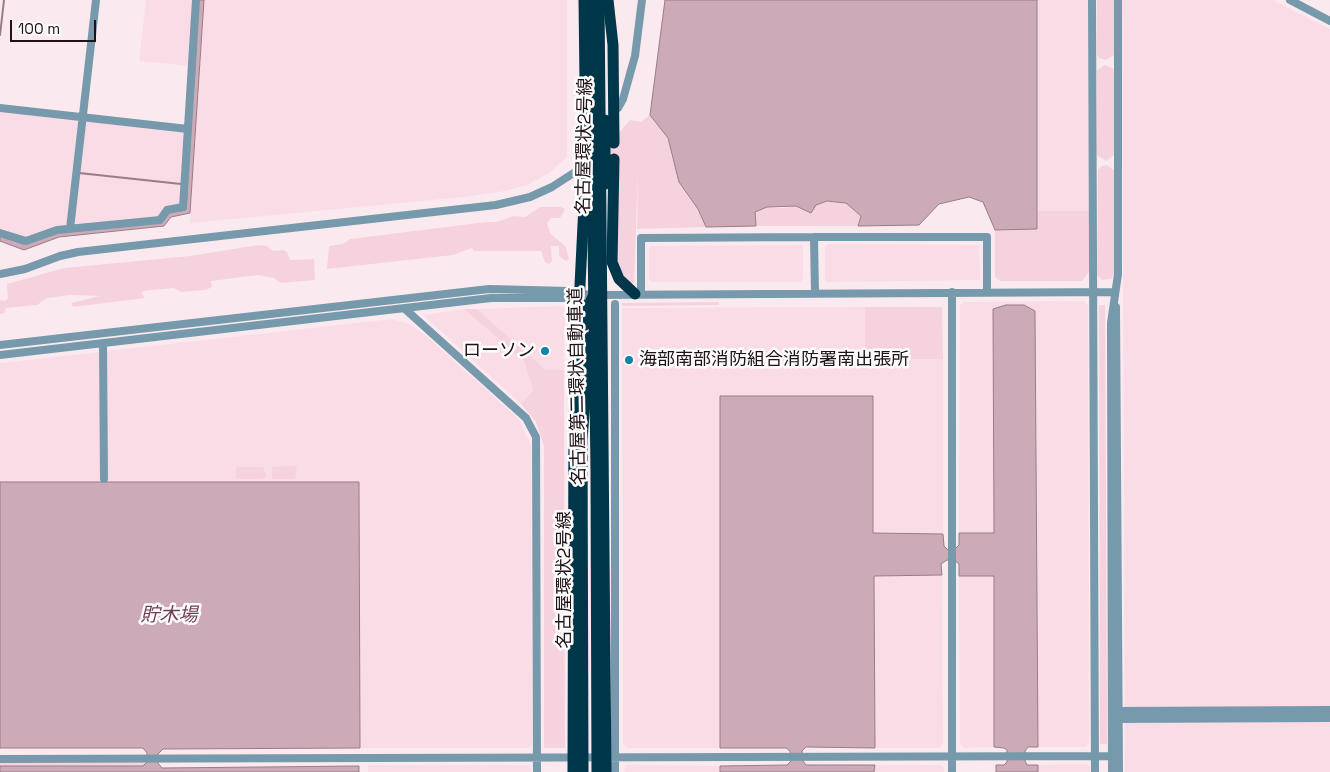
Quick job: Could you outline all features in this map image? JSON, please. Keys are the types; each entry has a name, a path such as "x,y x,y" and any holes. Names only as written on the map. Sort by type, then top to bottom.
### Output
{"highway":[{"name":"名古屋環状2号線","path":"583,772 578,757 575,381 586,165 584,0"},
{"name":"名古屋第二環状自動車道","path":"590,0 596,471 597,772"},
{"name":"名古屋第二環状自動車道","path":"599,0 606,772"},
{"name":"名古屋環状2号線","path":"573,772 578,757 582,440 606,167 603,0"},
{"path":"608,0 612,38 612,262 619,279 638,294"},
{"path":"579,294 585,285 588,264 595,163 595,82 604,35"},
{"path":"575,381 581,360 586,312 594,295"}],"street":[{"path":"70,229 96,0"},
{"path":"0,233 26,241 57,230 160,220 167,210 183,207 196,0"},
{"path":"613,112 618,108 623,99 635,56 642,0"},
{"path":"1092,0 1094,772"},
{"path":"1118,0 1118,274 1111,323 1115,715 1119,772"},
{"path":"1290,0 1330,21"},
{"path":"0,108 188,129"},
{"path":"0,274 25,269 60,256 78,252 496,205 538,194 586,165"},
{"path":"638,294 640,238 814,237 987,237 987,292"},
{"path":"814,237 815,293"},
{"path":"0,345 489,290 569,290 579,294 594,295 1115,292"},
{"path":"952,292 952,772"},
{"path":"0,355 491,298 569,298 579,294"},
{"path":"615,304 615,772"},
{"path":"405,308 526,418 536,437 537,772"},
{"path":"103,343 104,480"},
{"path":"1115,715 1330,710"},
{"path":"1115,715 1330,718"},
{"path":"1112,772 1115,715"},
{"path":"0,759 1112,756"}],"shaded area":[{"path":"146,0 194,0 190,66 139,61"},
{"path":"204,0 567,0 567,157 549,173 527,185 505,191 464,197 190,223"},
{"path":"1037,0 1088,0 1089,211 1037,211"},
{"path":"1097,0 1114,0 1114,55 1106,60 1099,58 1097,54"},
{"path":"1122,0 1273,0 1330,29 1330,772 1125,772"},
{"path":"1105,65 1114,69 1114,155 1106,161 1097,155 1097,70"},
{"path":"0,111 79,119 68,224 65,227 24,238 0,231"},
{"path":"650,115 667,137 679,182 698,209 706,227 637,229 638,172 634,283 629,283 618,276 608,145 630,120 641,122"},
{"path":"84,121 186,132 181,205 159,216 75,224"},
{"path":"1107,165 1115,171 1114,274 1111,279 1102,280 1097,275 1098,170 1102,166"},
{"path":"827,201 846,203 861,216 858,226 756,226 755,212 767,207 782,208"},
{"path":"540,207 561,207 565,209 560,218 551,218 547,223 550,233 566,247 569,259 566,261 559,256 559,246 551,246 552,261 549,264 545,262 541,251 474,251 472,248 453,255 327,269 329,246 343,244 350,239 497,222 513,216 525,217"},
{"path":"1037,211 1089,211 1089,272 1082,281 1000,281 995,277 995,230 1037,229"},
{"path":"829,244 977,245 979,246 980,280 828,282 825,281 825,246"},
{"path":"258,245 267,246 273,251 283,250 287,252 290,260 314,259 315,280 281,283 274,278 258,275 211,281 212,287 206,290 181,292 174,288 143,291 142,294 145,298 73,307 71,303 100,296 70,295 47,298 37,305 6,308 4,313 0,314 0,300 5,301 8,298 7,284 64,268 190,256"},
{"path":"803,245 803,279 800,282 652,282 649,279 649,248 651,246"},
{"path":"1084,301 1088,305 1089,743 1085,747 1038,747 1035,311 1024,305 993,310 994,534 959,533 960,305 964,302"},
{"path":"719,302 719,305 622,306 622,303"},
{"path":"1099,305 1105,305 1107,744 1100,744"},
{"path":"561,306 565,308 564,370 546,370 477,309"},
{"path":"865,307 865,359 943,359 943,534 873,534 720,396 720,748 626,748 623,743 622,308"},
{"path":"865,307 942,307 943,359 865,359"},
{"path":"464,309 524,361 533,390 521,404 423,315"},
{"path":"464,309 477,309 546,370 564,370 565,748 544,748 544,446 536,422 521,404 533,390 524,361"},
{"path":"392,319 409,324 424,334 511,412 519,420 531,445 532,744 529,748 360,748 359,482 107,483 107,351"},
{"path":"100,352 101,483 0,482 0,363"},
{"path":"238,467 263,467 266,476 263,479 239,479 236,478 236,469"},
{"path":"272,467 297,467 295,479 272,479"},
{"path":"942,575 943,744 940,748 875,748 873,576"},
{"path":"959,576 994,576 994,747 964,748 960,744"},
{"path":"0,762 147,763 143,766 0,766"},
{"path":"1086,764 1090,767 1090,772 1038,772 1038,765"},
{"path":"368,765 528,765 532,772 368,772"},
{"path":"626,765 720,766 720,772 624,772"},
{"path":"875,765 940,765 944,768 944,772 875,772"}],"water":[{"path":"199,0 204,0 190,213 171,217 164,226 59,237 24,250 0,241 0,236 23,244 58,233 162,222 170,212 186,210"},
{"path":"665,0 1037,0 1037,229 995,230 983,202 969,197 939,204 919,225 858,226 861,216 846,203 827,201 816,205 811,213 796,206 767,207 755,212 756,226 706,227 698,209 679,182 668,138 650,115"},
{"path":"1006,305 1024,305 1035,311 1038,747 1028,747 1025,751 1025,761 1027,765 1038,765 1038,772 996,772 996,765 1004,765 1007,762 1007,750 994,747 994,576 959,576 959,564 954,560 947,560 941,564 942,575 874,576 875,748 806,747 802,751 803,761 806,765 875,765 874,772 720,772 720,766 787,765 791,761 790,751 786,748 720,748 720,396 873,396 873,533 943,534 944,546 948,550 955,549 959,545 959,533 994,533 993,309"},
{"name":"貯木場","path":"0,482 359,482 360,748 163,749 158,754 158,763 162,768 359,766 359,772 0,772 0,766 143,766 147,762 147,753 143,748 0,748"}],"waterway":[{"path":"0,35 4,0"},
{"path":"79,173 181,184"}],"place":[{"name":"ローソン","path":"545,351"},
{"name":"海部南部消防組合消防署南出張所","path":"629,360"}]}
